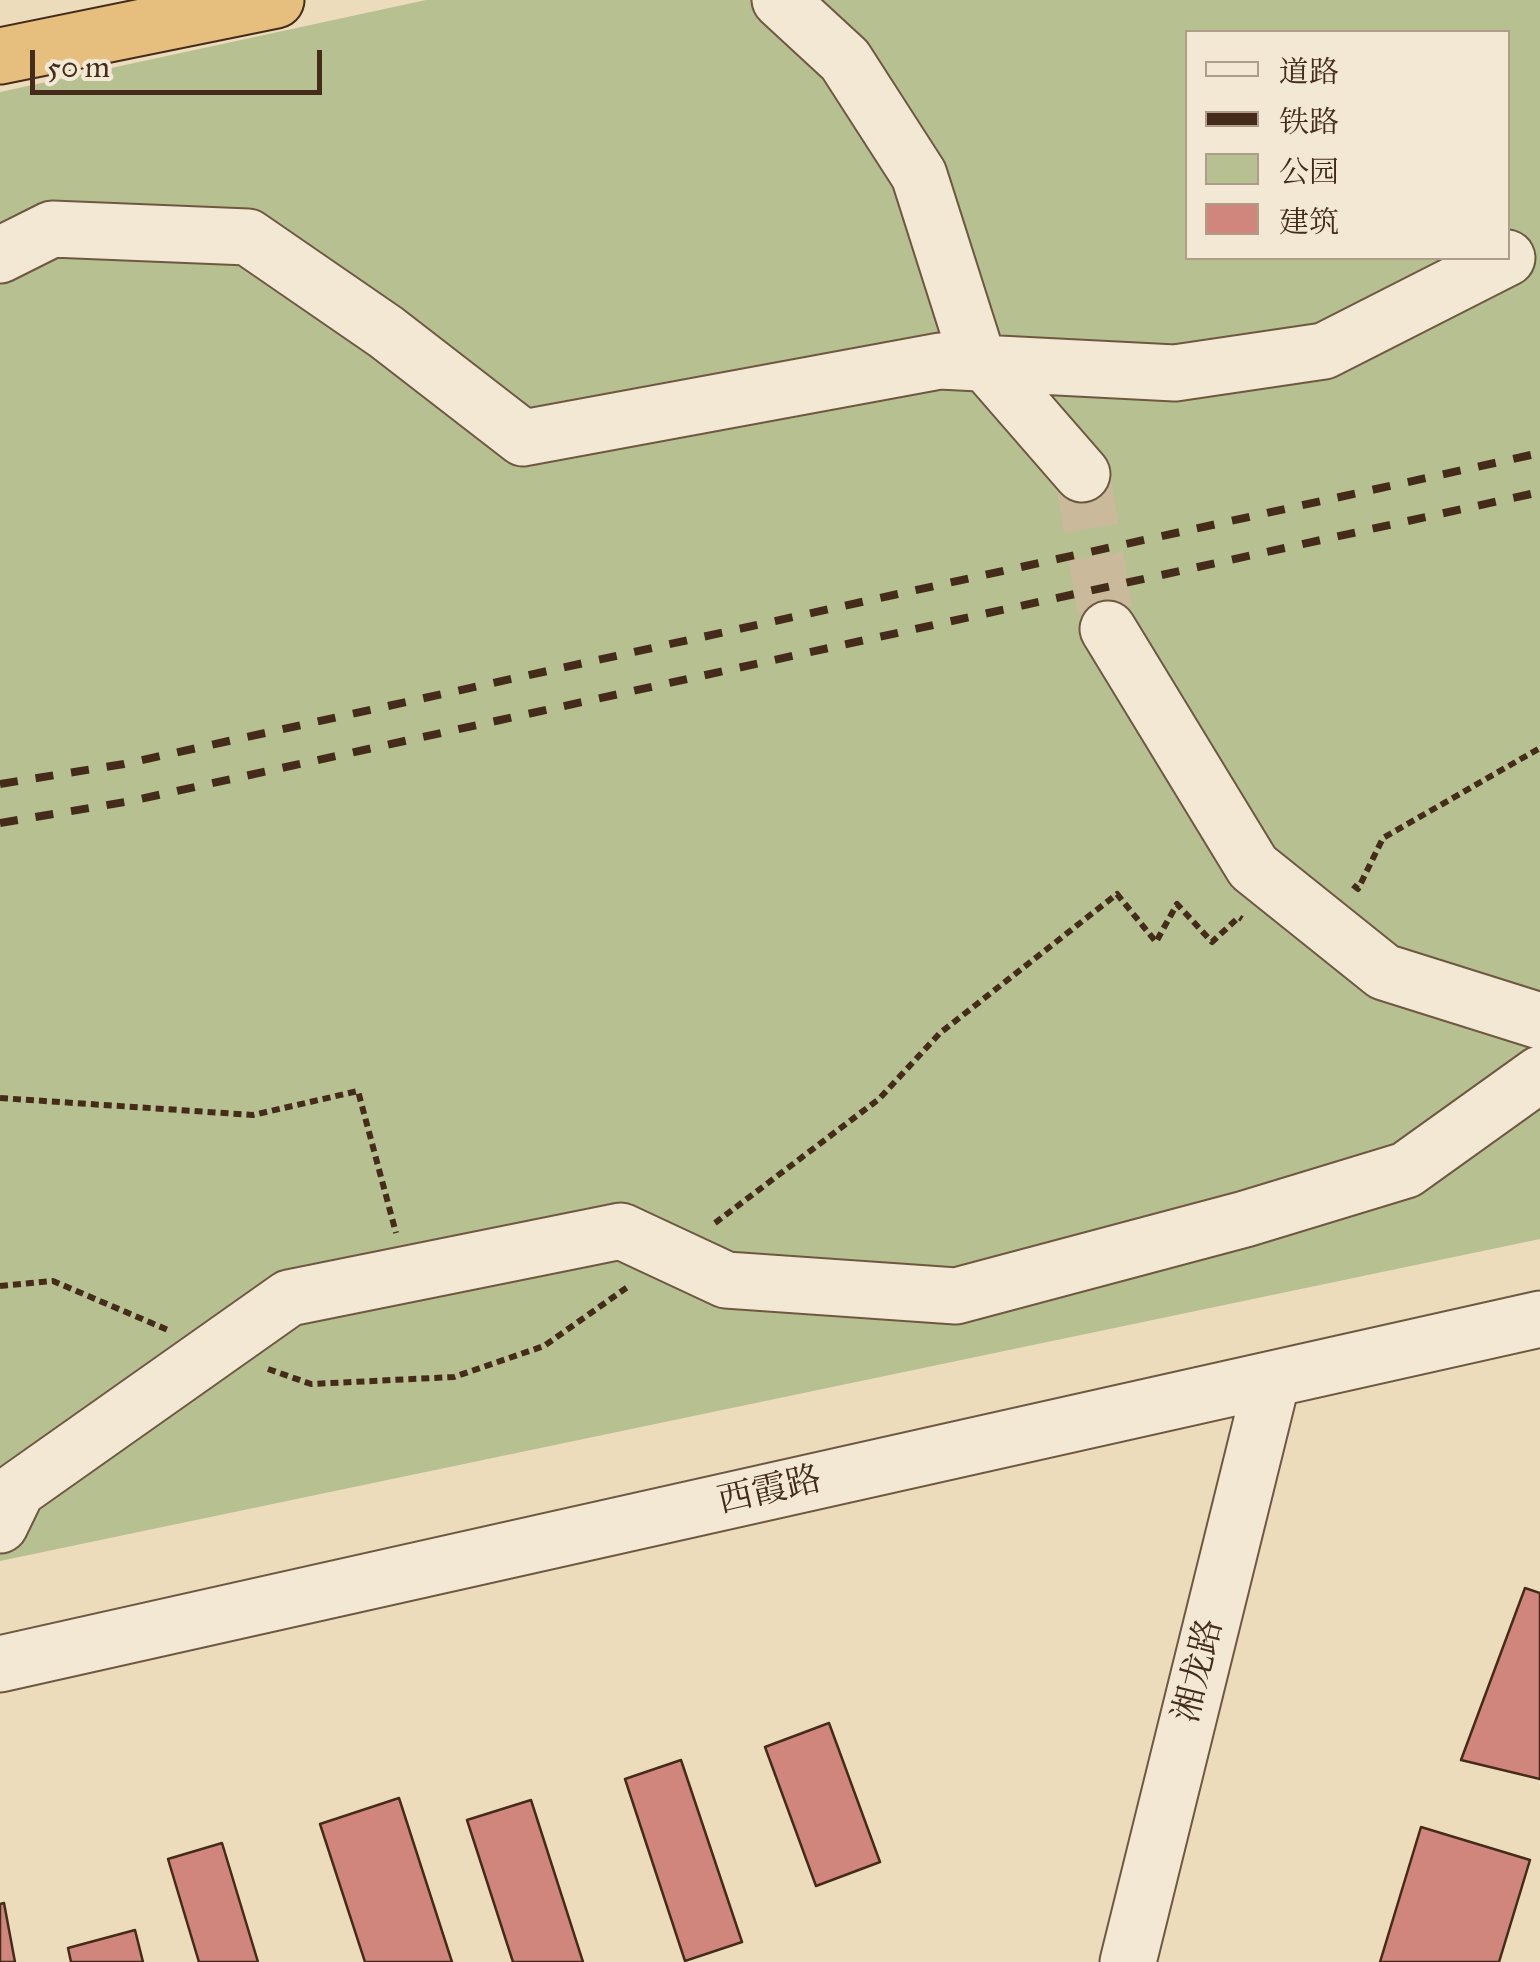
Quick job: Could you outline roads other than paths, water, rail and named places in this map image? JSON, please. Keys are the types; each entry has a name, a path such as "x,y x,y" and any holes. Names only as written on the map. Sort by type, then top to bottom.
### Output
{"highway":[{"path":"0,35 184,0"},
{"path":"0,56 276,0"}],"street":[{"path":"780,0 845,60 919,175 975,351 982,362 1082,474"},
{"path":"0,256 52,229 248,237 386,332 523,438 940,361 1175,373 1324,351 1501,260"},
{"path":"1510,255 1540,230"},
{"path":"1108,629 1253,868 1384,972 1540,1021"},
{"path":"0,1526 16,1490 289,1298 621,1231 726,1280 956,1296 1245,1219 1406,1170 1540,1074"},
{"name":"西霞路","path":"0,1664 1540,1319"},
{"name":"湘龙路","path":"1128,1962 1272,1380"}],"tunnel":[{"path":"1082,474 1108,629"}],"railway":[{"path":"0,784 124,764 1540,453"},
{"path":"0,823 131,801 1540,492"}]}
